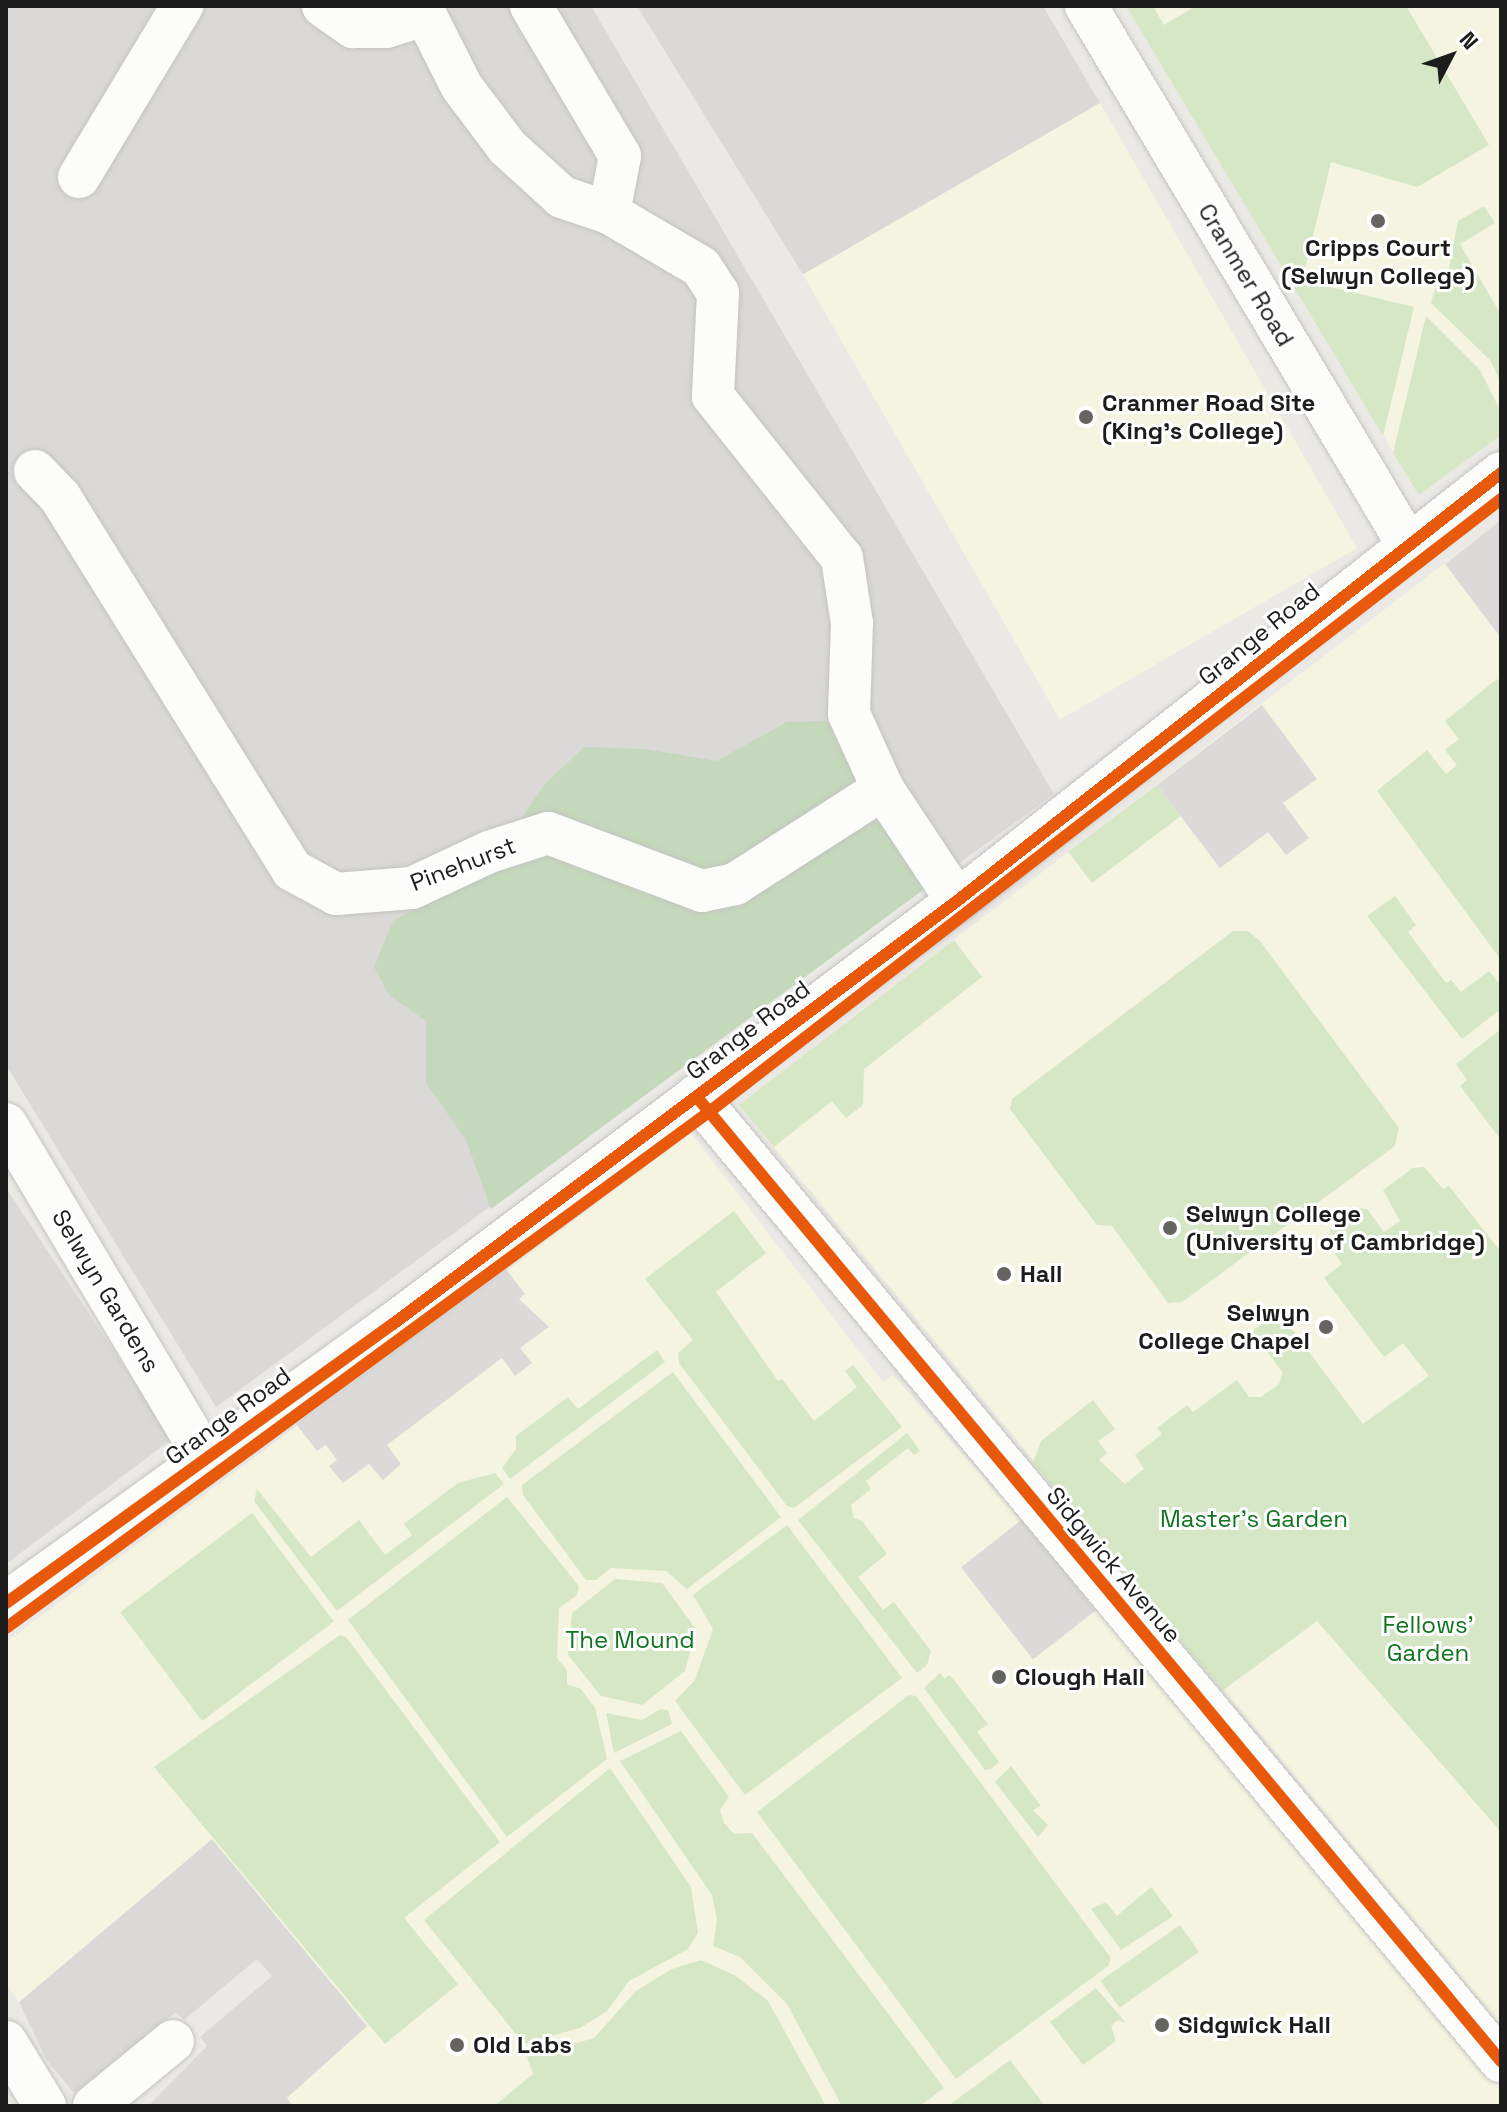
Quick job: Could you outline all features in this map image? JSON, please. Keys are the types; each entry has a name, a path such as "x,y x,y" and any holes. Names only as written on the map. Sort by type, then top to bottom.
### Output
{"street":[{"path":"323,6 353,27 386,27 423,11 462,87 507,147 562,197 609,213 701,267 718,293 713,396 842,558 852,623 849,714 883,789 957,901"},
{"path":"531,6 620,156 609,213"},
{"name":"Cranmer Road","path":"1086,6 1407,543"},
{"path":"79,177 170,10"},
{"name":"Pinehurst","path":"35,471 60,497 292,870 336,894 412,888 489,852 548,833 702,891 735,884 883,789"},
{"name":"Grange Road","path":"6,1603 206,1459 957,901 1407,543 1501,473"},
{"name":"Sidgwick Avenue","path":"696,1096 1501,2061"},
{"name":"Selwyn Gardens","path":"6,1124 206,1459"},
{"path":"94,2106 173,2041"},
{"path":"6,2042 45,2106"}],"shaded area":[{"path":"6,6 591,6 1054,794 216,1407 6,1065"},
{"path":"637,6 1043,6 1100,103 810,286"},
{"name":"Cripps Court (Selwyn College)","path":"1126,6 1501,6 1501,435 1419,495"},
{"name":"Cranmer Road Site (King's College)","path":"1100,103 1357,548 1060,720 803,275"},
{"name":"Selwyn College (University of Cambridge)","path":"1501,520 1501,2025 739,1105"},
{"path":"1501,520 1501,638 1445,564"},
{"path":"1262,705 1317,779 1283,803 1309,838 1286,855 1268,832 1220,868 1157,785"},
{"path":"827,721 874,819 909,851 927,887 491,1209 466,1140 426,1083 426,1021 389,995 374,967 393,921 486,870 545,784 584,747 645,749 717,761 787,722"},
{"path":"691,1133 883,1382 893,1375 1268,1799 1501,2083 1501,2106 293,2106 287,2098 367,2026 212,1839 19,2002 6,1984 6,1642"},
{"path":"6,1188 172,1439 6,1564"},
{"path":"506,1269 525,1294 519,1299 549,1327 520,1348 532,1363 515,1376 502,1358 387,1445 401,1464 383,1480 369,1464 343,1483 329,1466 337,1460 326,1445 317,1451 296,1424"},
{"path":"1024,1518 1096,1610 1033,1659 961,1567"},
{"path":"212,1839 368,2026 287,2098 293,2106 148,2106 207,2046 200,2037 272,1976 257,1959 184,2020 176,2012 74,2093 46,2059 19,2002"}],"green space":[{"path":"1126,6 1153,6 1164,25 1196,6 1406,6 1489,145 1417,187 1331,162 1302,280 1414,307 1383,436"},
{"path":"1484,206 1495,223 1460,244 1501,315 1501,383 1490,360 1431,303 1436,286 1445,288 1458,221"},
{"path":"1426,316 1480,370 1501,412 1501,435 1419,495 1393,453"},
{"path":"1497,679 1501,684 1501,960 1377,791 1427,750 1446,774 1457,765 1445,750 1459,739 1445,721"},
{"path":"1157,785 1180,816 1092,883 1068,852"},
{"path":"1395,896 1416,925 1408,932 1446,983 1451,980 1461,992 1489,971 1501,986 1501,1009 1462,1039 1367,916"},
{"path":"1233,931 1248,931 1260,941 1399,1128 1395,1146 1182,1302 1168,1303 1112,1226 1097,1225 1010,1109 1012,1099"},
{"path":"954,940 982,977 864,1069 863,1105 846,1118 832,1101 774,1147 739,1105"},
{"path":"1501,1029 1501,1140 1460,1086 1467,1080 1456,1064"},
{"path":"1424,1167 1443,1189 1449,1186 1501,1252 1501,1832 1317,1621 1222,1691 1033,1463 1041,1441 1093,1400 1115,1429 1098,1441 1107,1453 1099,1460 1125,1484 1144,1469 1135,1455 1162,1434 1157,1428 1187,1405 1193,1412 1237,1380 1249,1397 1261,1397 1279,1384 1283,1373 1252,1331 1279,1312 1363,1424 1429,1376 1403,1343 1384,1357 1324,1278 1342,1264 1331,1248 1330,1230 1360,1208 1367,1209 1384,1232 1400,1221 1383,1190 1413,1168"},
{"path":"734,1211 766,1253 716,1292 778,1381 782,1379 814,1421 857,1387 845,1371 853,1365 902,1427 794,1508 787,1506 679,1363 678,1353 693,1340 645,1279"},
{"path":"657,1350 665,1362 510,1479 502,1468 516,1449 516,1436 568,1397 578,1409"},
{"path":"673,1372 781,1517 687,1589 666,1571 611,1568 596,1580 586,1580 523,1495 522,1485"},
{"path":"907,1433 920,1451 914,1455 908,1448 866,1481 871,1489 851,1505 854,1518 862,1521 887,1554 858,1577 883,1610 894,1602 931,1651 927,1665 917,1673 798,1520"},
{"path":"495,1473 504,1484 337,1611 254,1501 257,1489 311,1557 359,1520 385,1555 412,1535 404,1524 458,1483"},
{"path":"507,1497 579,1586 577,1595 559,1608 557,1658 567,1670 567,1684 581,1689 595,1708 607,1759 507,1837 348,1620"},
{"path":"252,1513 334,1622 202,1721 120,1612"},
{"path":"787,1525 902,1678 745,1795 675,1701 695,1680 713,1629 693,1595"},
{"name":"The Mound","path":"615,1579 662,1583 696,1629 685,1671 642,1705 601,1696 568,1655 572,1613"},
{"path":"340,1635 346,1637 500,1842 404,1918 458,1984 385,2044 154,1767"},
{"path":"940,1673 944,1679 950,1675 988,1724 977,1732 999,1762 991,1769 985,1770 924,1688"},
{"path":"909,1695 916,1696 1111,1958 1108,1966 956,2079 757,1812"},
{"path":"661,1709 668,1710 672,1724 614,1753 606,1713 642,1720"},
{"path":"681,1731 729,1797 720,1810 724,1823 734,1834 752,1833 944,2088 920,2106 842,2106 787,2004 740,1957 713,1946 717,1920 712,1895 620,1761"},
{"path":"1011,1766 1041,1806 1033,1810 1048,1825 1038,1837 995,1782"},
{"path":"610,1768 691,1887 698,1933 688,1949 629,1981 607,2011 580,2028 524,2044 424,1920"},
{"path":"1151,1887 1173,1916 1121,1950 1091,1909 1106,1902 1117,1916"},
{"path":"1180,1925 1199,1952 1119,2008 1101,1981"},
{"path":"701,1960 736,1976 768,2001 826,2106 494,2106 533,2074 527,2057 594,2038 636,1991 672,1969"},
{"path":"1096,1988 1126,2023 1118,2020 1111,2026 1116,2041 1083,2065 1050,2022"},
{"path":"1010,2060 1045,2106 948,2106"}],"cycle path":[{"path":"6,1603 393,1324 957,901 1501,473"},
{"path":"6,1628 709,1112 1501,499"},
{"path":"701,1102 1501,2061"}],"place":[{"name":"Cripps Court (Selwyn College)","path":"1378,221"},
{"name":"Cranmer Road Site (King's College)","path":"1086,417"},
{"name":"Selwyn College (University of Cambridge)","path":"1170,1228"},
{"name":"Hall","path":"1004,1274"},
{"name":"Selwyn College Chapel","path":"1326,1327"},
{"name":"Clough Hall","path":"999,1677"},
{"name":"Sidgwick Hall","path":"1162,2025"},
{"name":"Old Labs","path":"457,2045"}],"park label":[{"name":"Master's Garden","path":"1254,1519"},
{"name":"Fellows' Garden","path":"1428,1639"}]}
